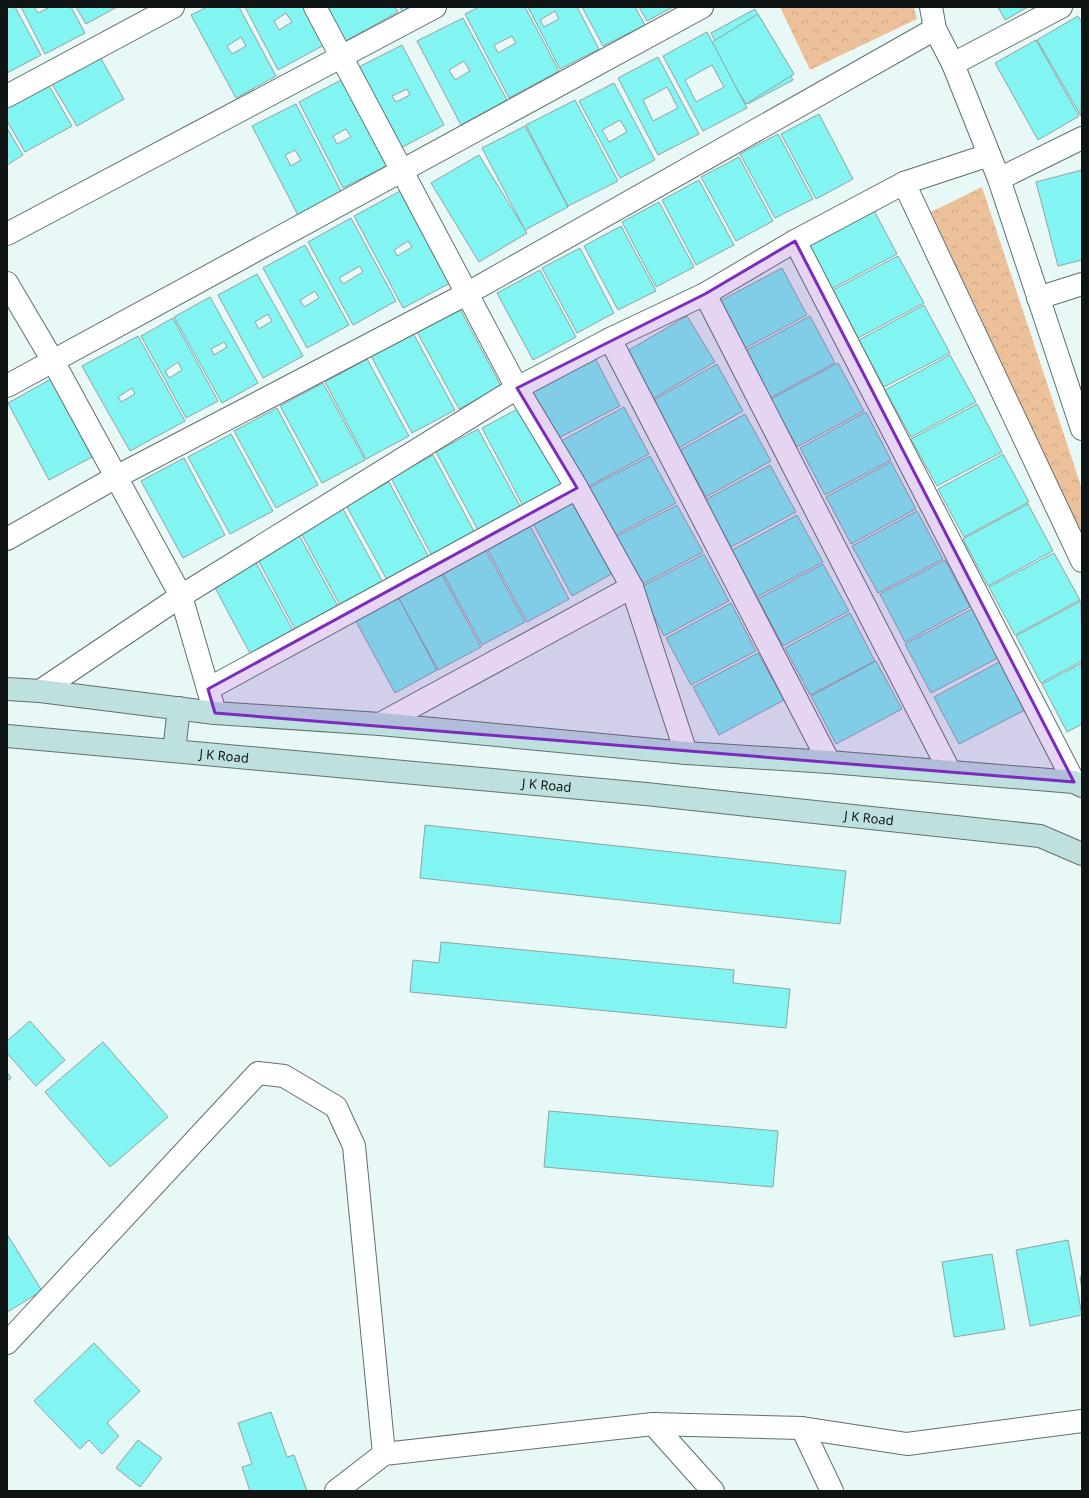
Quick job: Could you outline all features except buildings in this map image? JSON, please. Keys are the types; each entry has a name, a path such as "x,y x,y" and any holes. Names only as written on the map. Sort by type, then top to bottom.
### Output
{"main road":[{"path":"7,689 40,691 216,713 380,724 686,753 829,762 1078,784"},
{"path":"174,751 179,708"},
{"name":"J K Road","path":"7,736 638,793 1040,836 1082,854"}],"street":[{"path":"7,96 173,7"},
{"path":"315,7 468,293 517,388 577,488 632,587 686,753"},
{"path":"7,234 435,7"},
{"path":"7,386 702,7"},
{"path":"931,7 935,29 953,64 999,179 1081,423"},
{"path":"953,64 1061,7"},
{"path":"7,539 116,477 468,293 935,29"},
{"path":"999,179 1082,138"},
{"path":"999,179 1082,154"},
{"path":"40,691 181,596 517,388 610,339 705,294 795,240 904,184 989,156"},
{"path":"904,184 1082,561"},
{"path":"795,240 1078,784"},
{"path":"7,283 53,361 181,596 216,713"},
{"path":"1038,298 1082,284"},
{"path":"705,294 950,772"},
{"path":"610,339 829,762"},
{"path":"208,689 577,488"},
{"path":"380,724 632,587"},
{"path":"7,1343 258,1073 284,1076 336,1107 354,1146 384,1454"},
{"path":"336,1491 384,1454 653,1424 802,1428 906,1444 1082,1421"},
{"path":"653,1424 713,1491"},
{"path":"802,1428 832,1491"}],"highlighted area":[{"path":"795,241 1074,782 215,713 208,689 577,488 517,388 705,294"}],"green space":[{"path":"780,7 914,7 917,19 810,70"},
{"path":"982,187 1082,489 1082,537 931,212"}]}
